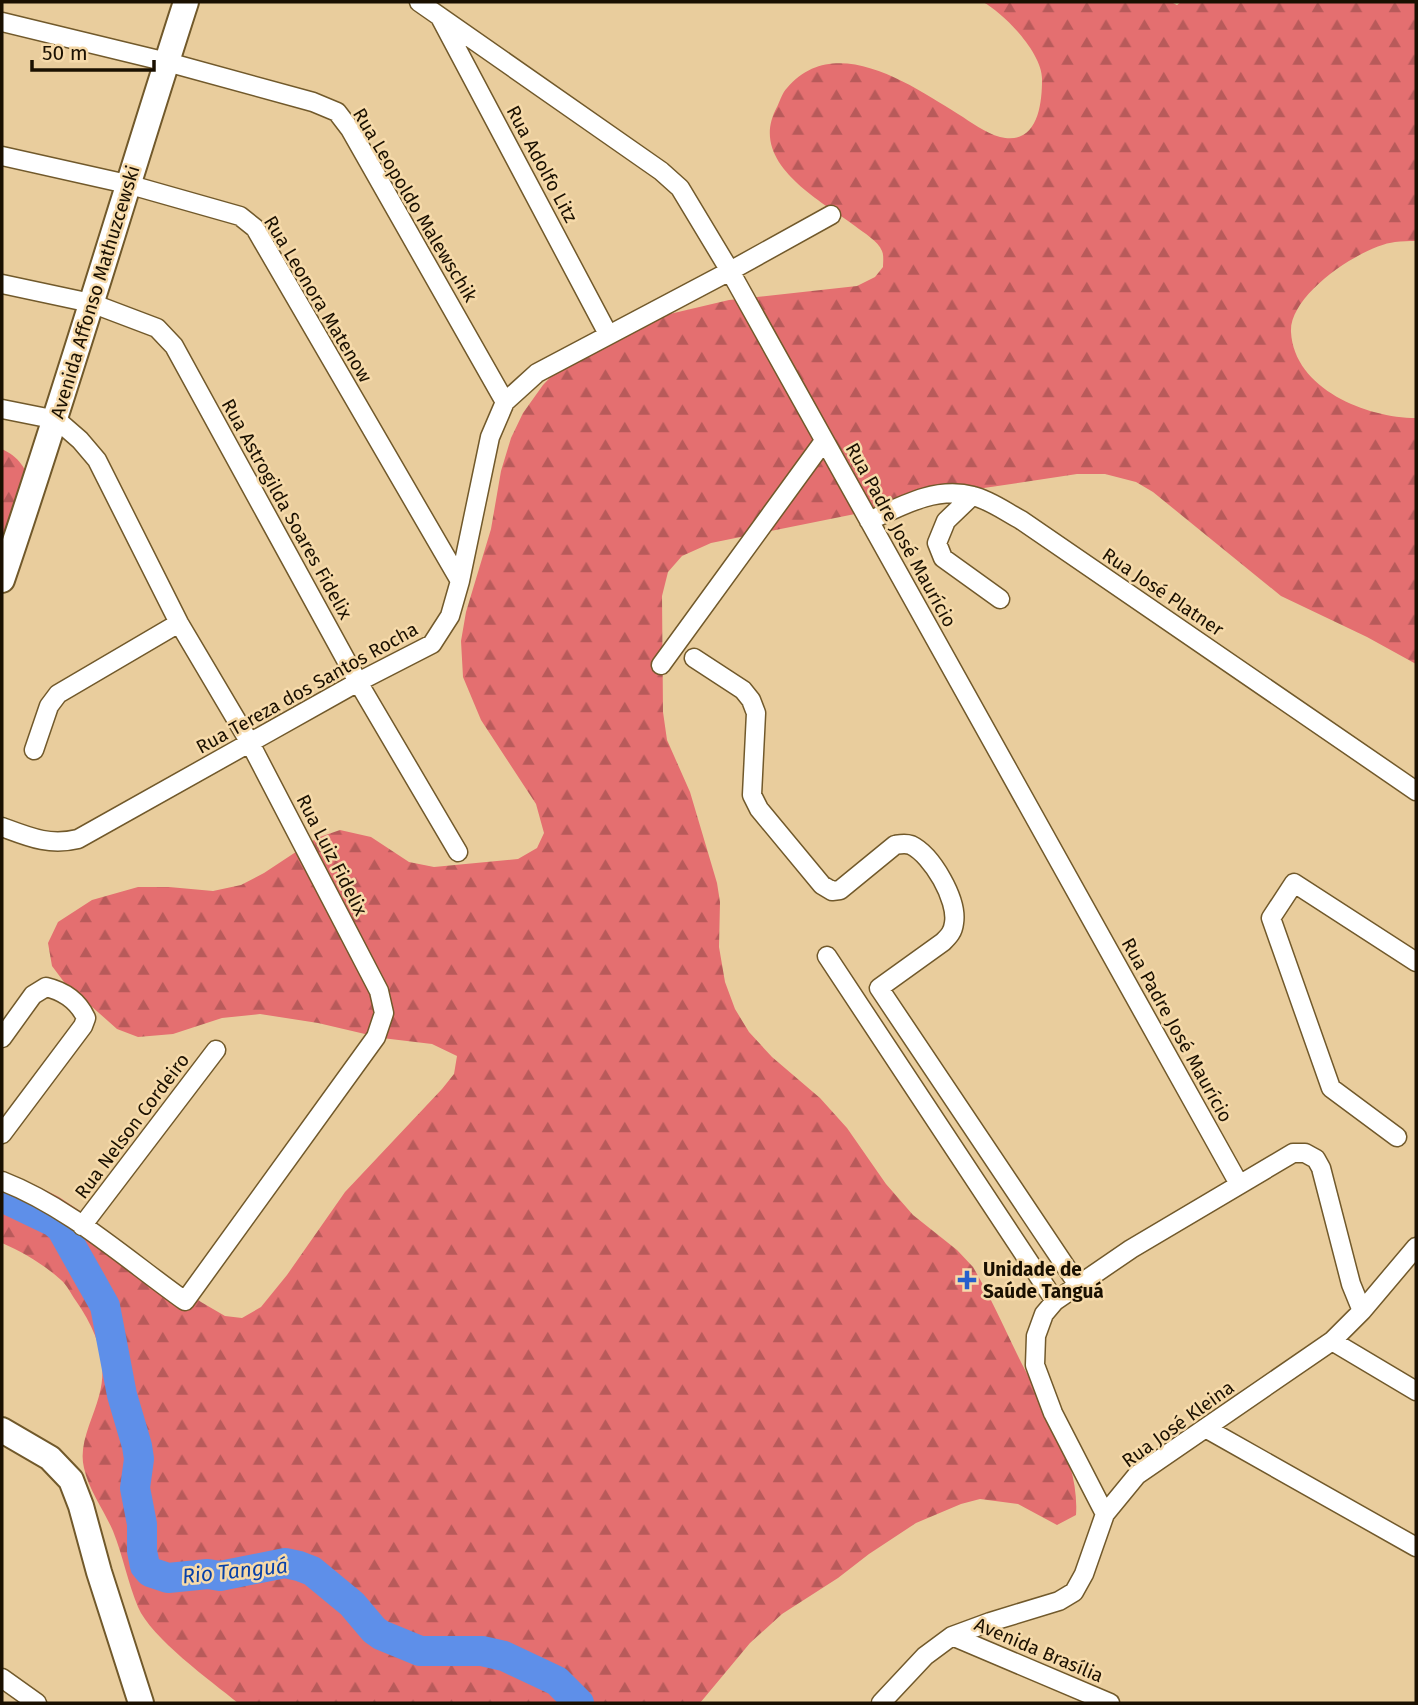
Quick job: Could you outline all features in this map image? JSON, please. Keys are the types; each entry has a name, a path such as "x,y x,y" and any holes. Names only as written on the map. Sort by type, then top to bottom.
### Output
{"street":[{"name":"Avenida Affonso Mathuzcewski","path":"2,580 57,420 127,184 186,2"},
{"name":"Rua Padre José Maurício","path":"419,2 661,171 680,188 730,271 1239,1184"},
{"name":"Rua Adolfo Litz","path":"438,14 608,334"},
{"name":"Rua Leopoldo Malewschik","path":"2,22 167,62 313,102 337,112 350,129 505,402"},
{"name":"Rua Leonora Matenow","path":"2,156 127,184 240,216 255,228 460,581"},
{"name":"Rua Tereza dos Santos Rocha","path":"2,827 59,844 78,839 358,682 432,644 450,616 460,581 490,437 505,402 537,373 831,215"},
{"name":"Rua Astrogilda Soares Fidelix","path":"2,284 91,303 157,328 174,346 358,682 458,852"},
{"path":"2,409 57,420"},
{"name":"Rua Luiz Fidelix","path":"57,420 80,440 97,460 179,624 250,743 379,991 384,1013 376,1037 185,1301 82,1226"},
{"path":"660,666 824,441"},
{"name":"Rua José Platner","path":"869,521 913,500 937,495 972,496 1021,520 1416,791"},
{"path":"972,496 946,521 937,543 943,558 1000,599"},
{"path":"34,750 49,706 58,694 179,624"},
{"path":"694,658 743,690 751,699 756,713 752,795 759,809 821,885 832,891 839,890 895,845 904,844 913,846 942,877 949,891 955,920 952,932 943,942 880,988 1078,1285"},
{"path":"1397,1137 1331,1088 1271,918 1294,883 1416,962"},
{"path":"827,956 1055,1301"},
{"path":"2,1038 33,995 46,987 59,990 81,1007 86,1017 83,1027 2,1134"},
{"name":"Rua Nelson Cordeiro","path":"82,1226 216,1050"},
{"path":"1105,1514 1053,1413 1035,1365 1036,1336 1044,1314 1055,1301 1130,1249 1239,1184 1293,1153 1305,1153 1316,1159 1321,1168 1351,1284 1362,1311"},
{"path":"2,1181 28,1191 82,1226"},
{"name":"Rua José Kleina","path":"881,1703 925,1656 952,1636 1059,1601 1074,1592 1084,1574 1105,1514 1137,1475 1332,1341 1362,1311 1416,1247"},
{"path":"1332,1341 1416,1391"},
{"path":"1207,1429 1416,1548"},
{"path":"2,1430 50,1458 71,1480 141,1703"},
{"name":"Avenida Brasília","path":"952,1636 1110,1703"},
{"path":"2,1678 37,1703"}],"green space":[{"path":"983,2 1171,2 1177,5 1181,2 1416,2 1416,241 1381,245 1330,274 1302,302 1294,317 1291,332 1295,352 1305,369 1319,384 1336,396 1376,413 1416,418 1416,664 1281,596 1153,492 1136,482 1105,474 1077,474 984,488 711,543 682,556 668,572 662,596 663,712 667,740 690,792 717,883 720,902 719,947 725,982 735,1009 749,1032 772,1057 820,1098 847,1128 886,1184 913,1215 957,1250 973,1267 1057,1432 1072,1472 1076,1515 1057,1525 1018,1504 980,1499 916,1523 782,1614 750,1643 700,1703 238,1703 168,1645 155,1632 138,1607 113,1531 93,1493 84,1468 83,1450 102,1383 99,1346 83,1312 63,1282 33,1259 2,1243 2,1173 59,1197 201,1302 225,1316 242,1318 261,1307 287,1275 345,1192 442,1089 454,1074 457,1056 432,1044 382,1038 318,1023 260,1014 222,1018 173,1034 138,1037 117,1029 64,982 52,966 48,943 58,922 92,900 138,887 213,891 241,885 317,838 340,830 371,837 409,862 434,867 518,859 537,848 544,833 536,804 481,720 463,677 461,641 466,612 491,529 501,471 511,438 523,413 543,385 563,364 640,321 729,300 857,286 875,277 883,267 880,247 806,191 779,162 771,145 770,127 777,107 785,90 806,72 827,64 850,64 896,78 994,135 1012,138 1022,136 1030,130 1038,112 1042,90 1041,70 1030,47 1012,25"},
{"path":"2,449 13,455 21,464 27,474 29,487 2,565"}],"waterway":[{"name":"Rio Tanguá","path":"2,1197 61,1228 105,1306 122,1395 137,1446 139,1459 135,1488 142,1524 142,1551 145,1566 150,1572 168,1578 208,1574 220,1576 285,1563 299,1566 312,1571 352,1604 381,1635 420,1651 482,1651 504,1656 557,1681 579,1703"}],"place":[{"name":"Unidade de Saúde Tanguá","path":"967,1280"}]}
